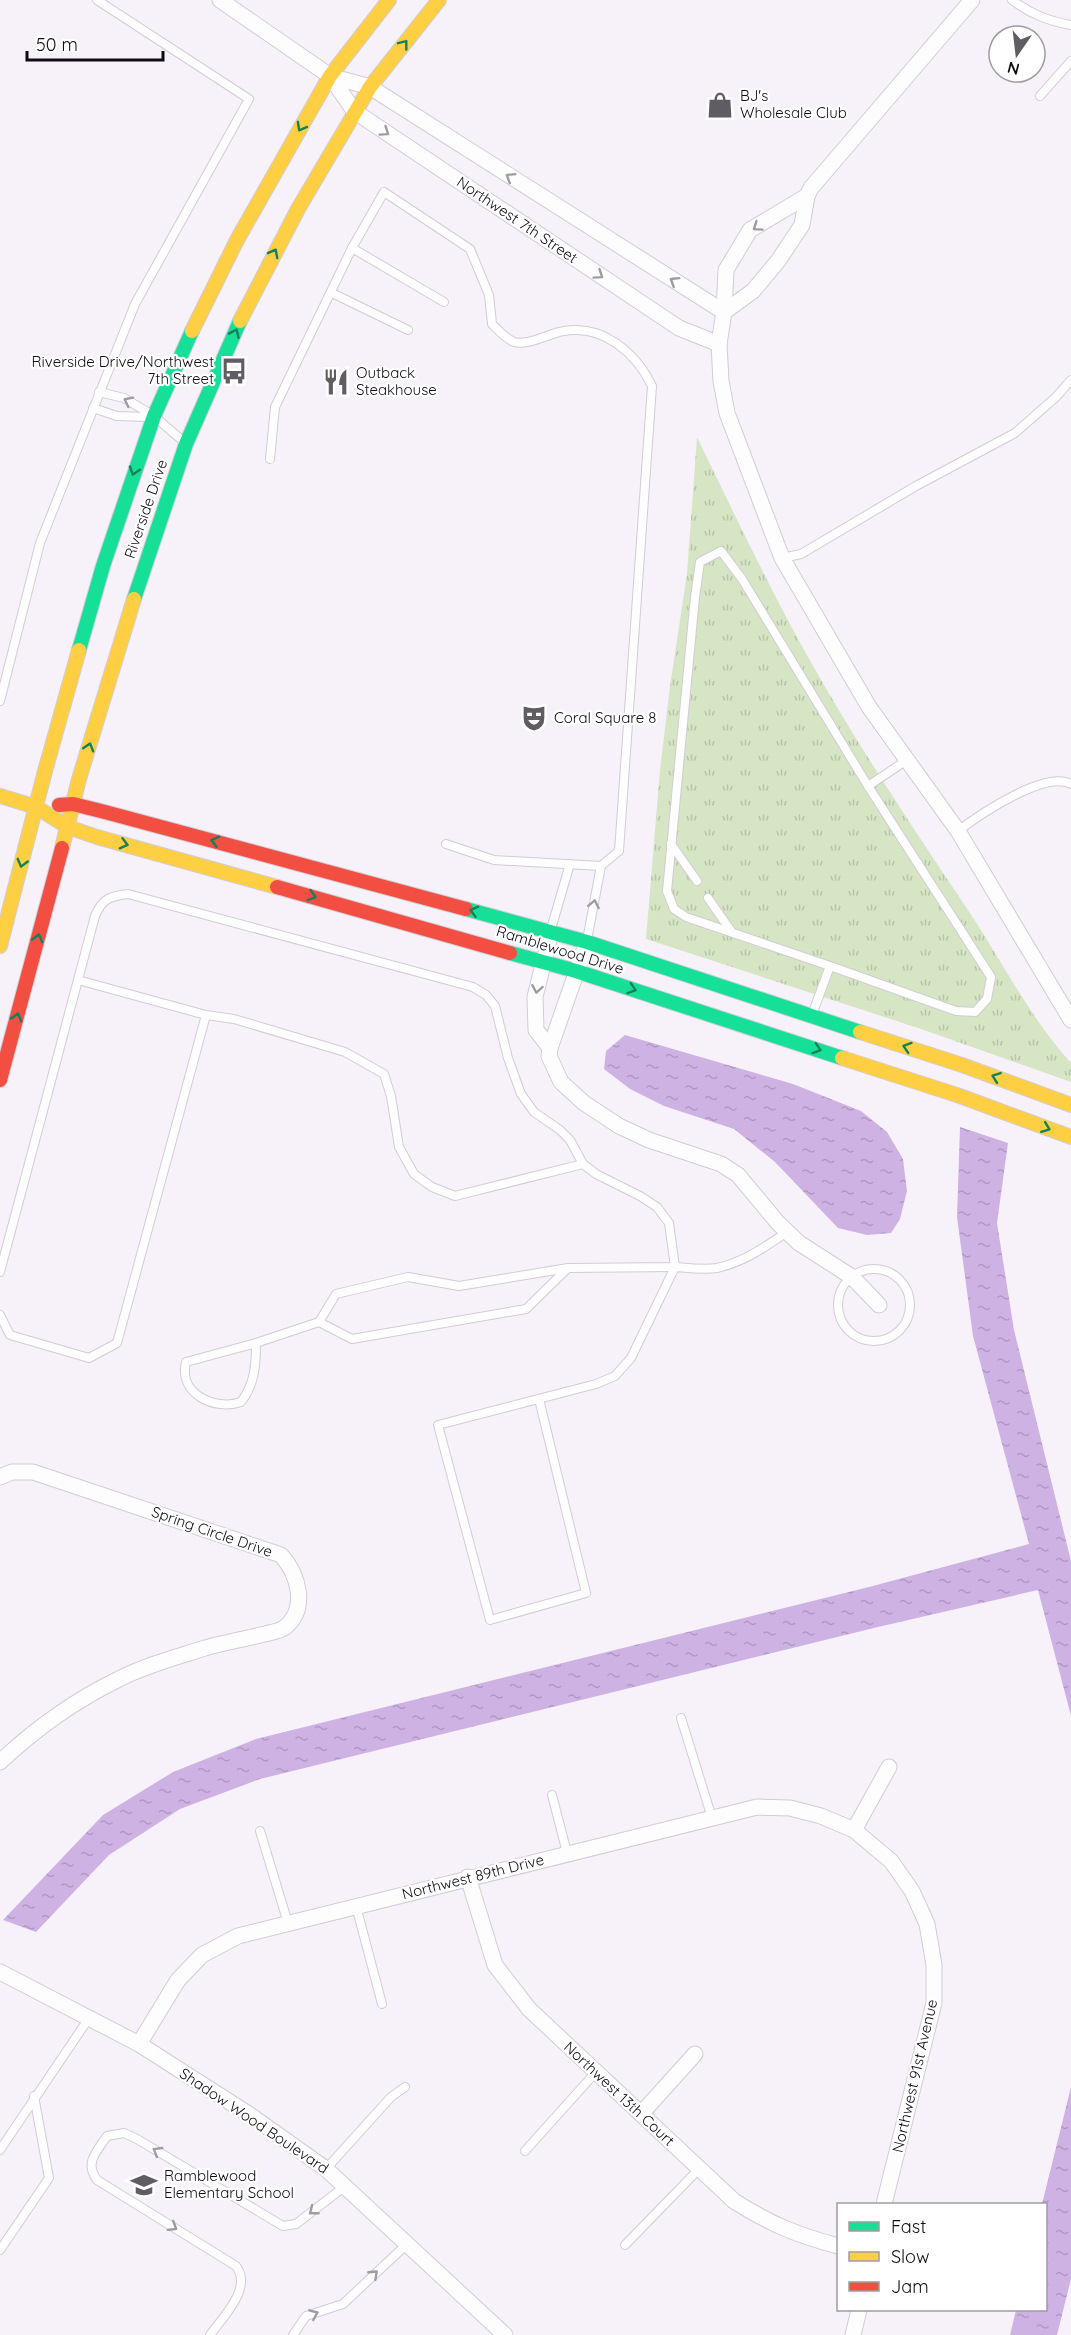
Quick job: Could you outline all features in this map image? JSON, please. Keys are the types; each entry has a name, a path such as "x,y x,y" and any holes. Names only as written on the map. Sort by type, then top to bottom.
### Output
{"street":[{"name":"Northwest 7th Street","path":"220,0 330,76 370,87 724,312"},
{"name":"Riverside Drive","path":"0,946 36,807 104,566 154,416 201,312 237,240 330,76 389,0"},
{"name":"Riverside Drive","path":"0,1080 73,804 147,557 186,444 251,297 298,209 370,87 439,0"},
{"path":"724,312 753,291 778,261 802,225 807,196 811,188 972,0"},
{"name":"Northwest 7th Street","path":"330,76 354,111 679,328 719,344"},
{"path":"807,196 750,231 726,270 724,312 719,344 721,381 727,413 782,558 869,707 958,831 1071,1020"},
{"name":"Ramblewood Drive","path":"0,796 36,807 68,827 576,971 957,1095 1071,1137"},
{"name":"Ramblewood Drive","path":"36,807 73,804 587,942 962,1065 1071,1105"},
{"path":"550,1048 536,1030 536,998 551,932"},
{"path":"587,942 550,1048 549,1056 561,1082 584,1103 619,1126 649,1140 721,1164 738,1175 787,1232 826,1262 852,1277 879,1305"},
{"name":"Spring Circle Drive","path":"0,1477 12,1472 33,1472 281,1555 291,1567 298,1583 298,1600 294,1617 283,1629 228,1641 120,1678 68,1709 22,1742 0,1762"},
{"path":"854,1830 889,1767"},
{"name":"Northwest 89th Drive","path":"139,2044 178,1980 202,1955 238,1936 757,1807 790,1808 821,1816 854,1830"},
{"name":"Northwest 91st Avenue","path":"854,1830 891,1862 912,1891 927,1924 934,1965 934,2003 884,2203"},
{"name":"Northwest 13th Court","path":"468,1877 495,1965 529,2009 734,2201 766,2222 799,2235 837,2246"},
{"name":"Shadow Wood Boulevard","path":"0,1972 139,2044 250,2115 326,2169 505,2335"},
{"path":"641,2114 695,2054"},
{"path":"853,2335 859,2311"}],"lane":[{"path":"0,701 40,543 135,304 249,99 97,0"},
{"path":"1012,0 1026,11 1043,19 1071,25"},
{"path":"1040,96 1071,61"},
{"path":"270,459 275,407 352,248 384,192 470,249 489,295 492,324 512,342 523,343 564,330 584,330 605,336 623,347 645,371 652,386 619,851 601,866 587,942"},
{"path":"352,248 444,302"},
{"path":"332,292 408,330"},
{"path":"782,558 801,554 916,486 1015,433 1048,405 1071,380"},
{"path":"99,392 123,398 154,416 186,444"},
{"path":"93,408 117,416 154,416"},
{"path":"721,551 742,579 868,786 991,977 987,999 975,1012 956,1011 686,917 674,909 667,891 671,844 694,597 700,562 721,551"},
{"path":"868,786 907,760"},
{"path":"958,831 1009,798 1036,786 1069,783 1071,772"},
{"path":"446,844 494,860 601,866"},
{"path":"671,844 697,881"},
{"path":"551,932 570,864"},
{"path":"0,1272 95,916 101,903 112,896 128,894 473,987 486,995 495,1005 508,1058 521,1094 534,1112 570,1140 583,1164 596,1174 657,1207 669,1223 675,1267 631,1358 615,1376 596,1384 438,1425 490,1620 586,1593 539,1399"},
{"path":"708,898 731,932"},
{"path":"812,1016 830,966"},
{"path":"78,980 206,1015 234,1019 345,1052 384,1074 391,1096 399,1147 414,1174 432,1187 454,1196 583,1164"},
{"path":"0,1315 10,1335 89,1358 117,1343 206,1015"},
{"path":"256,1343 255,1372 241,1402 224,1405 212,1402 190,1390 185,1380 186,1362 256,1343 319,1322 336,1294 408,1277 459,1286 568,1268 715,1268 738,1262 760,1251 787,1232"},
{"path":"319,1322 352,1339 526,1309 568,1268"},
{"path":"880,1270 899,1279 909,1297 910,1307 903,1326 896,1333 878,1341 867,1340 849,1331 843,1323 838,1304 840,1293 852,1277 860,1272 880,1270"},
{"path":"681,1718 712,1818"},
{"path":"552,1795 567,1853"},
{"path":"260,1831 288,1923"},
{"path":"356,1906 382,2004"},
{"path":"0,2150 34,2096 89,2018"},
{"path":"525,2151 596,2072"},
{"path":"326,2169 391,2097 405,2087"},
{"path":"0,2250 49,2178 34,2096"},
{"path":"210,2335 236,2299 241,2282 240,2271 236,2266 97,2180 92,2172 91,2159 107,2136 124,2133 137,2139 283,2226 296,2224 344,2187"},
{"path":"625,2245 699,2169"},
{"path":"293,2335 306,2316 343,2304 406,2245"}],"green space":[{"path":"697,437 767,580 830,696 1030,1009 1071,1063 1071,1082 921,1029 646,939 660,770 687,574"}],"water":[{"path":"625,1035 793,1084 861,1111 887,1132 903,1159 907,1191 900,1219 891,1233 867,1235 838,1228 775,1162 734,1129 664,1106 630,1089 604,1069 606,1051"},
{"path":"960,1127 1008,1143 997,1223 1014,1330 1071,1561 1071,1716 1038,1590 878,1627 260,1779 180,1809 109,1855 36,1932 3,1920 103,1815 173,1772 256,1739 869,1587 1029,1544 973,1336 957,1217"},
{"path":"1071,2087 1071,2279 1057,2335 1010,2335 1016,2311 1047,2311 1047,2203 1042,2203"}],"traffic: fast":[{"path":"134,599 186,444 240,321"},
{"path":"79,650 103,566 154,416 192,331"},
{"path":"466,909 587,942 860,1032"},
{"path":"510,953 576,971 842,1058"}],"traffic: slow":[{"path":"192,331 237,240 330,76 389,0"},
{"path":"240,321 298,209 370,87 439,0"},
{"path":"62,848 79,779 134,599"},
{"path":"0,946 79,650"},
{"path":"0,796 36,807 68,827 97,837 277,887"},
{"path":"860,1032 962,1065 1071,1105"},
{"path":"842,1058 957,1095 1071,1137"}],"traffic: jam":[{"path":"59,805 73,804 105,812 466,909"},
{"path":"0,1080 62,848"},
{"path":"277,887 510,953"}],"place":[{"name":"BJ's Wholesale Club","path":"720,105"},
{"name":"Riverside Drive/Northwest 7th Street","path":"234,371"},
{"name":"Outback Steakhouse","path":"336,382"},
{"name":"Coral Square 8","path":"534,718"},
{"name":"Ramblewood Elementary School","path":"144,2185"}]}
